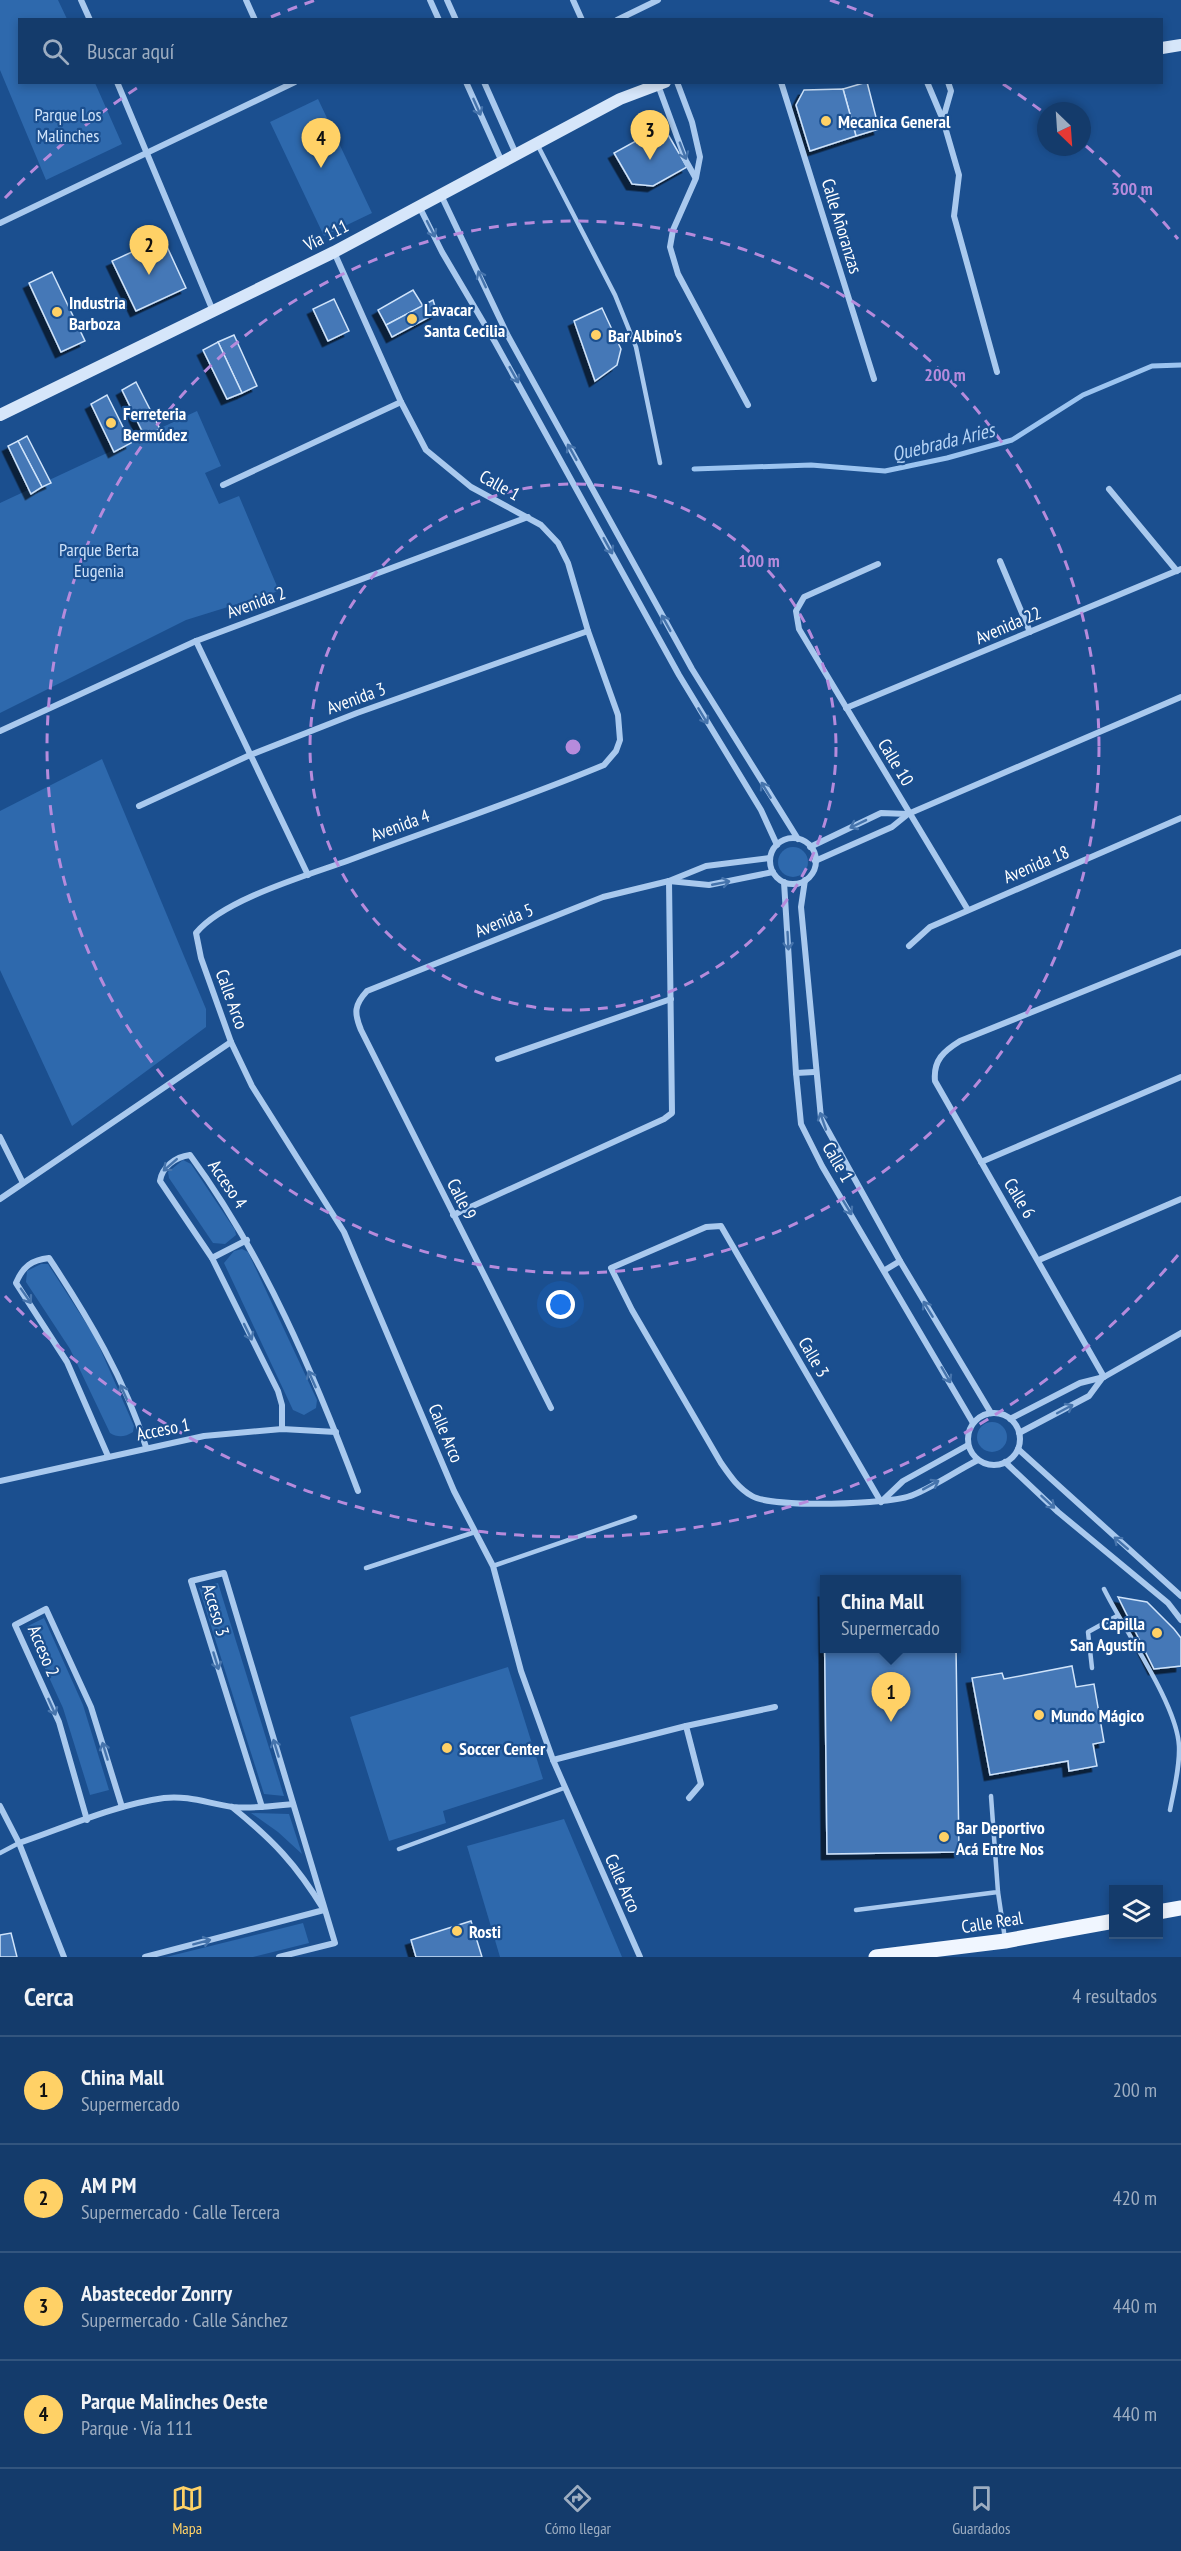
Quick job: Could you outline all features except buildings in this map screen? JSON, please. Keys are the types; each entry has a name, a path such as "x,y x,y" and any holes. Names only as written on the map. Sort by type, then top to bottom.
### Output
{"main road":[{"path":"1163,48 1181,45"},
{"name":"Vía 111","path":"0,415 334,252 620,99 658,84"},
{"path":"1163,1911 1181,1908"},
{"name":"Calle Real","path":"876,1957 1005,1941 1109,1922"}],"street":[{"path":"81,0 89,18"},
{"path":"246,0 254,18"},
{"path":"430,0 438,18"},
{"path":"447,0 455,18"},
{"path":"573,0 581,18"},
{"path":"621,18 658,0"},
{"path":"118,84 213,311"},
{"path":"467,84 502,162"},
{"path":"485,84 516,154"},
{"path":"661,84 686,161 696,178"},
{"path":"678,84 692,122 700,157 696,178 673,230 670,247 678,274 748,405"},
{"name":"Calle Añoranzas","path":"782,84 874,379"},
{"path":"928,84 943,120 959,175 954,216 997,372"},
{"path":"943,120 951,91 949,84"},
{"path":"0,223 286,85"},
{"path":"440,194 508,336 692,669 798,839 810,847 816,861 811,875 805,880 791,884 784,882 773,872 770,858 777,845 790,839 798,839"},
{"path":"419,206 442,252 495,342 679,675 761,810 777,845"},
{"name":"Calle 1","path":"334,252 401,402 426,450 471,487 496,502 529,517 550,532 558,543 568,563 588,631 618,715 620,740 616,751"},
{"path":"495,342 508,336"},
{"path":"223,485 401,402"},
{"path":"1109,489 1179,570"},
{"path":"585,505 597,498"},
{"name":"Avenida 2","path":"0,731 196,641 529,517"},
{"path":"1000,561 1030,632"},
{"name":"Calle 10","path":"878,564 804,597 796,611 799,629 908,814 968,910"},
{"name":"Avenida 22","path":"846,708 1179,570"},
{"name":"Avenida 3","path":"139,806 250,755 357,713 588,631"},
{"path":"196,641 308,875"},
{"path":"679,675 692,669"},
{"path":"816,861 892,827 908,814 1181,697"},
{"name":"Avenida 4","path":"196,933 206,921 231,907 308,875 582,774 604,765 616,751"},
{"path":"810,847 881,813 908,814"},
{"name":"Avenida 18","path":"909,946 930,927 1181,818"},
{"path":"669,881 706,866 770,858"},
{"path":"669,881 709,885 773,872"},
{"name":"Calle 1","path":"805,880 801,908 814,1072 821,1118 900,1262 991,1413"},
{"path":"453,1215 654,1124 672,1113 669,881"},
{"name":"Avenida 5","path":"357,1002 367,991 603,897 669,881"},
{"name":"Calle 1","path":"784,882 801,1124 973,1423"},
{"name":"Calle Arco","path":"196,933 201,958 231,1042 252,1086 344,1232 454,1491 493,1566 521,1671 553,1760 640,1957"},
{"name":"Calle 6","path":"1104,1377 935,1080 934,1069 945,1050 960,1041 1181,952"},
{"path":"498,1059 671,999"},
{"name":"Calle 9","path":"357,1002 355,1016 361,1030 551,1408"},
{"path":"0,1199 231,1042"},
{"path":"796,1074 814,1072"},
{"path":"981,1162 1181,1077"},
{"path":"0,1137 24,1183"},
{"name":"Acceso 4","path":"282,1429 282,1405 278,1391 212,1258 160,1181 167,1166 182,1156 190,1155 247,1240 336,1432 358,1491"},
{"path":"1039,1260 1181,1200"},
{"name":"Calle 3","path":"722,1226 880,1502 782,1502 754,1498 737,1485 721,1463 632,1310 611,1268 706,1227 722,1226"},
{"path":"212,1258 247,1240"},
{"path":"108,1456 67,1362 16,1283 21,1269 36,1260 49,1258 97,1333 140,1427 146,1447"},
{"path":"885,1270 900,1262"},
{"path":"1010,1419 1080,1383 1104,1377 1181,1333"},
{"path":"1019,1433 1089,1396 1104,1377"},
{"path":"991,1413 1010,1419 1019,1433 1018,1449 1005,1462 990,1465 978,1460 968,1445 973,1423 991,1413"},
{"name":"Acceso 1","path":"0,1481 204,1436 282,1429 336,1432"},
{"path":"880,1502 903,1481 968,1445"},
{"path":"1018,1449 1181,1596"},
{"path":"880,1502 912,1496 978,1460"},
{"path":"1005,1462 1058,1512 1168,1603 1181,1620"},
{"path":"1126,1568 1135,1556"},
{"name":"Acceso 3","path":"262,1807 191,1581 224,1573 292,1804"},
{"name":"Acceso 2","path":"87,1820 59,1722 15,1625 46,1609 91,1707 122,1807"},
{"path":"553,1760 686,1726 775,1707"},
{"path":"686,1726 701,1784 689,1798"},
{"path":"19,1843 122,1807 166,1798 214,1802 232,1807 292,1804 335,1943 279,1957"},
{"path":"0,1806 19,1843 64,1957"},
{"path":"232,1807 272,1840 301,1872 324,1910"},
{"path":"145,1957 324,1910"}],"lane":[{"path":"537,144 615,295 636,347 660,463"},
{"path":"493,1566 635,1517"},
{"path":"366,1569 475,1532"},
{"path":"1104,1589 1165,1700 1175,1725 1179,1745 1178,1767 1170,1810"},
{"path":"1092,1668 1088,1632 1117,1616"},
{"path":"399,1850 564,1788"},
{"path":"991,1796 998,1892 1005,1941"},
{"path":"0,1853 19,1843"},
{"path":"856,1910 998,1892"}],"green space":[{"name":"Parque Los Malinches","path":"0,0 58,0 67,18 18,18 18,84 95,84 122,144 46,180 0,70"},
{"path":"318,99 372,213 324,236 270,122"},
{"name":"Parque Berta Eugenia","path":"197,411 221,466 205,473 219,504 239,496 279,591 186,620 0,713 0,503"},
{"path":"102,759 206,1009 206,1027 72,1126 0,970 0,811"},
{"path":"793,847 803,852 808,862 803,872 793,877 783,872 778,862 783,852"},
{"path":"183,1160 191,1164 235,1230 236,1235 225,1244 213,1243 169,1178 168,1172"},
{"path":"242,1249 248,1252 317,1400 316,1408 304,1415 293,1410 224,1263 234,1251"},
{"path":"41,1264 48,1264 95,1337 134,1426 130,1434 119,1436 110,1433 70,1349 26,1282 27,1271"},
{"path":"992,1422 1002,1427 1007,1437 1002,1447 992,1452 982,1447 977,1437 982,1427"},
{"path":"218,1583 284,1796 264,1794 199,1588"},
{"path":"44,1618 83,1705 109,1790 90,1795 63,1708 26,1627"},
{"name":"Soccer Center","path":"508,1667 543,1779 443,1811 446,1823 389,1841 350,1717"},
{"path":"251,1813 289,1814 302,1854 278,1832"},
{"path":"564,1819 622,1957 500,1957 467,1846"},
{"path":"303,1923 309,1943 253,1957 166,1957"}],"waterway":[{"name":"Quebrada Aries","path":"694,469 811,465 885,471 947,458 1012,440 1083,395 1152,366 1181,365"}],"place":[{"name":"Mecanica General","path":"826,121"},
{"name":"Abastecedor Zonrry","path":"650,160"},
{"name":"Parque Malinches Oeste","path":"321,168"},
{"name":"AM PM","path":"149,275"},
{"name":"Industria Barboza","path":"57,312"},
{"name":"Lavacar Santa Cecilia","path":"412,319"},
{"name":"Bar Albino's","path":"596,335"},
{"name":"Ferreteria Bermúdez","path":"111,423"},
{"name":"Capilla San Agustín","path":"1157,1633"},
{"name":"Mundo Mágico","path":"1039,1715"},
{"name":"China Mall","path":"891,1722"},
{"name":"Soccer Center","path":"447,1748"},
{"name":"Bar Deportivo Acá Entre Nos","path":"944,1837"},
{"name":"Rosti","path":"457,1931"}]}
